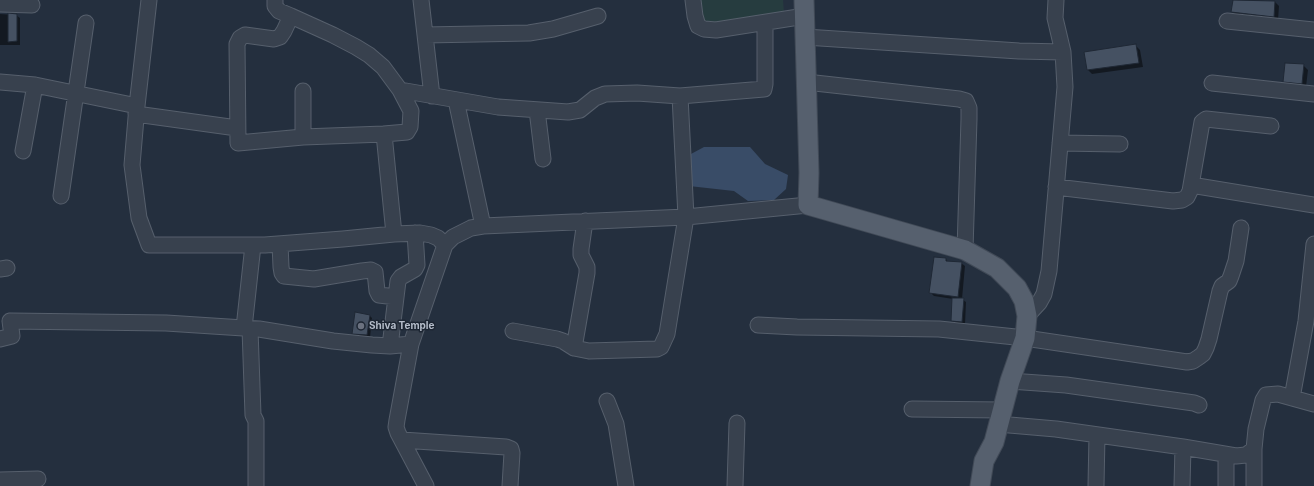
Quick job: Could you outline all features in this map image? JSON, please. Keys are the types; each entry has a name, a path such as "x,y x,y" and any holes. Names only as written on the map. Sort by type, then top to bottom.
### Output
{"main road":[{"path":"805,8 809,173 808,205 965,250 997,268 1017,288 1024,302 1027,316 1025,338 1010,381 994,442 984,460 980,486"},
{"path":"991,486 995,458 994,442"}],"street":[{"path":"149,0 136,110 132,165 139,218 149,245 280,244 415,233 431,235 438,238 445,245"},
{"path":"274,0 275,6 279,11 291,16 333,35 370,55 383,67 400,90 411,111 410,127 407,132 238,143 237,44 240,38 245,35 274,39 280,37 291,16"},
{"path":"421,0 432,96"},
{"path":"693,0 698,26 704,30 716,30 765,23 805,8"},
{"path":"1027,316 1039,303 1044,294 1047,283 1056,187 1065,87 1063,52 1056,26 1056,0"},
{"path":"0,4 32,5"},
{"path":"424,35 512,34 540,32 598,16"},
{"path":"1227,21 1314,30"},
{"path":"61,196 86,23"},
{"path":"400,90 498,107 568,112 580,110 595,98 605,94 637,93 680,96 764,89 765,23"},
{"path":"805,36 1007,50 1063,52"},
{"path":"0,82 35,85 136,110 238,128"},
{"path":"806,82 959,99 966,102 969,108 969,119 965,250"},
{"path":"1212,84 1314,94"},
{"path":"23,151 35,85"},
{"path":"302,91 302,138"},
{"path":"513,331 557,339 574,348 589,351 657,349 661,347 668,329 686,217 680,96"},
{"path":"456,100 483,226"},
{"path":"537,110 543,159"},
{"path":"1056,187 1173,201 1182,200 1187,197 1190,191 1202,122 1206,119 1271,126"},
{"path":"384,134 394,234"},
{"path":"1060,143 1120,144"},
{"path":"1191,184 1314,205"},
{"path":"426,486 396,427 412,344 445,245 454,237 471,228 483,226 686,217 808,205"},
{"path":"574,348 587,273 587,267 581,249 585,221"},
{"path":"758,325 939,329 1025,338 1187,362 1193,361 1203,354 1209,339 1220,291 1222,286 1229,281 1232,276 1236,261 1240,228"},
{"path":"390,346 398,281 401,276 412,271 417,265 415,233"},
{"path":"280,244 281,267 284,276 314,279 371,270 375,272 377,291 379,295 396,298"},
{"path":"1292,398 1306,321 1314,244"},
{"path":"253,245 247,328 253,415 256,421 256,486"},
{"path":"0,338 12,336 10,321 166,323 247,328 351,343 390,346 412,344"},
{"path":"1010,381 1066,385 1194,402 1199,405"},
{"path":"1254,486 1254,449 1256,428 1263,400 1266,395 1278,394 1314,404"},
{"path":"607,401 616,424 626,486"},
{"path":"912,409 1000,417 1097,435 1236,456 1246,455 1254,449"},
{"path":"735,486 737,423"},
{"path":"1096,486 1097,435"},
{"path":"402,440 506,447 511,449 510,486"},
{"path":"1182,486 1183,447"},
{"path":"1226,454 1226,486"},
{"path":"0,480 19,483 38,479"}],"green space":[{"path":"699,0 783,0 784,13 720,24 702,20"}],"water":[{"path":"704,147 750,147 765,164 788,175 786,189 774,200 748,201 734,191 689,186 691,154"}],"building":[{"path":"1233,0 1275,1 1274,17 1231,12"},
{"path":"8,13 17,14 17,41 8,42"},
{"path":"1136,44 1139,63 1087,70 1084,52"},
{"path":"1285,63 1304,64 1302,84 1283,82"},
{"path":"934,257 946,258 946,261 962,262 958,297 929,293"},
{"path":"952,298 964,298 962,322 951,321"},
{"name":"Shiva Temple","path":"355,312 370,315 367,335 352,334"}],"place":[{"name":"Shiva Temple","path":"361,326"}]}
